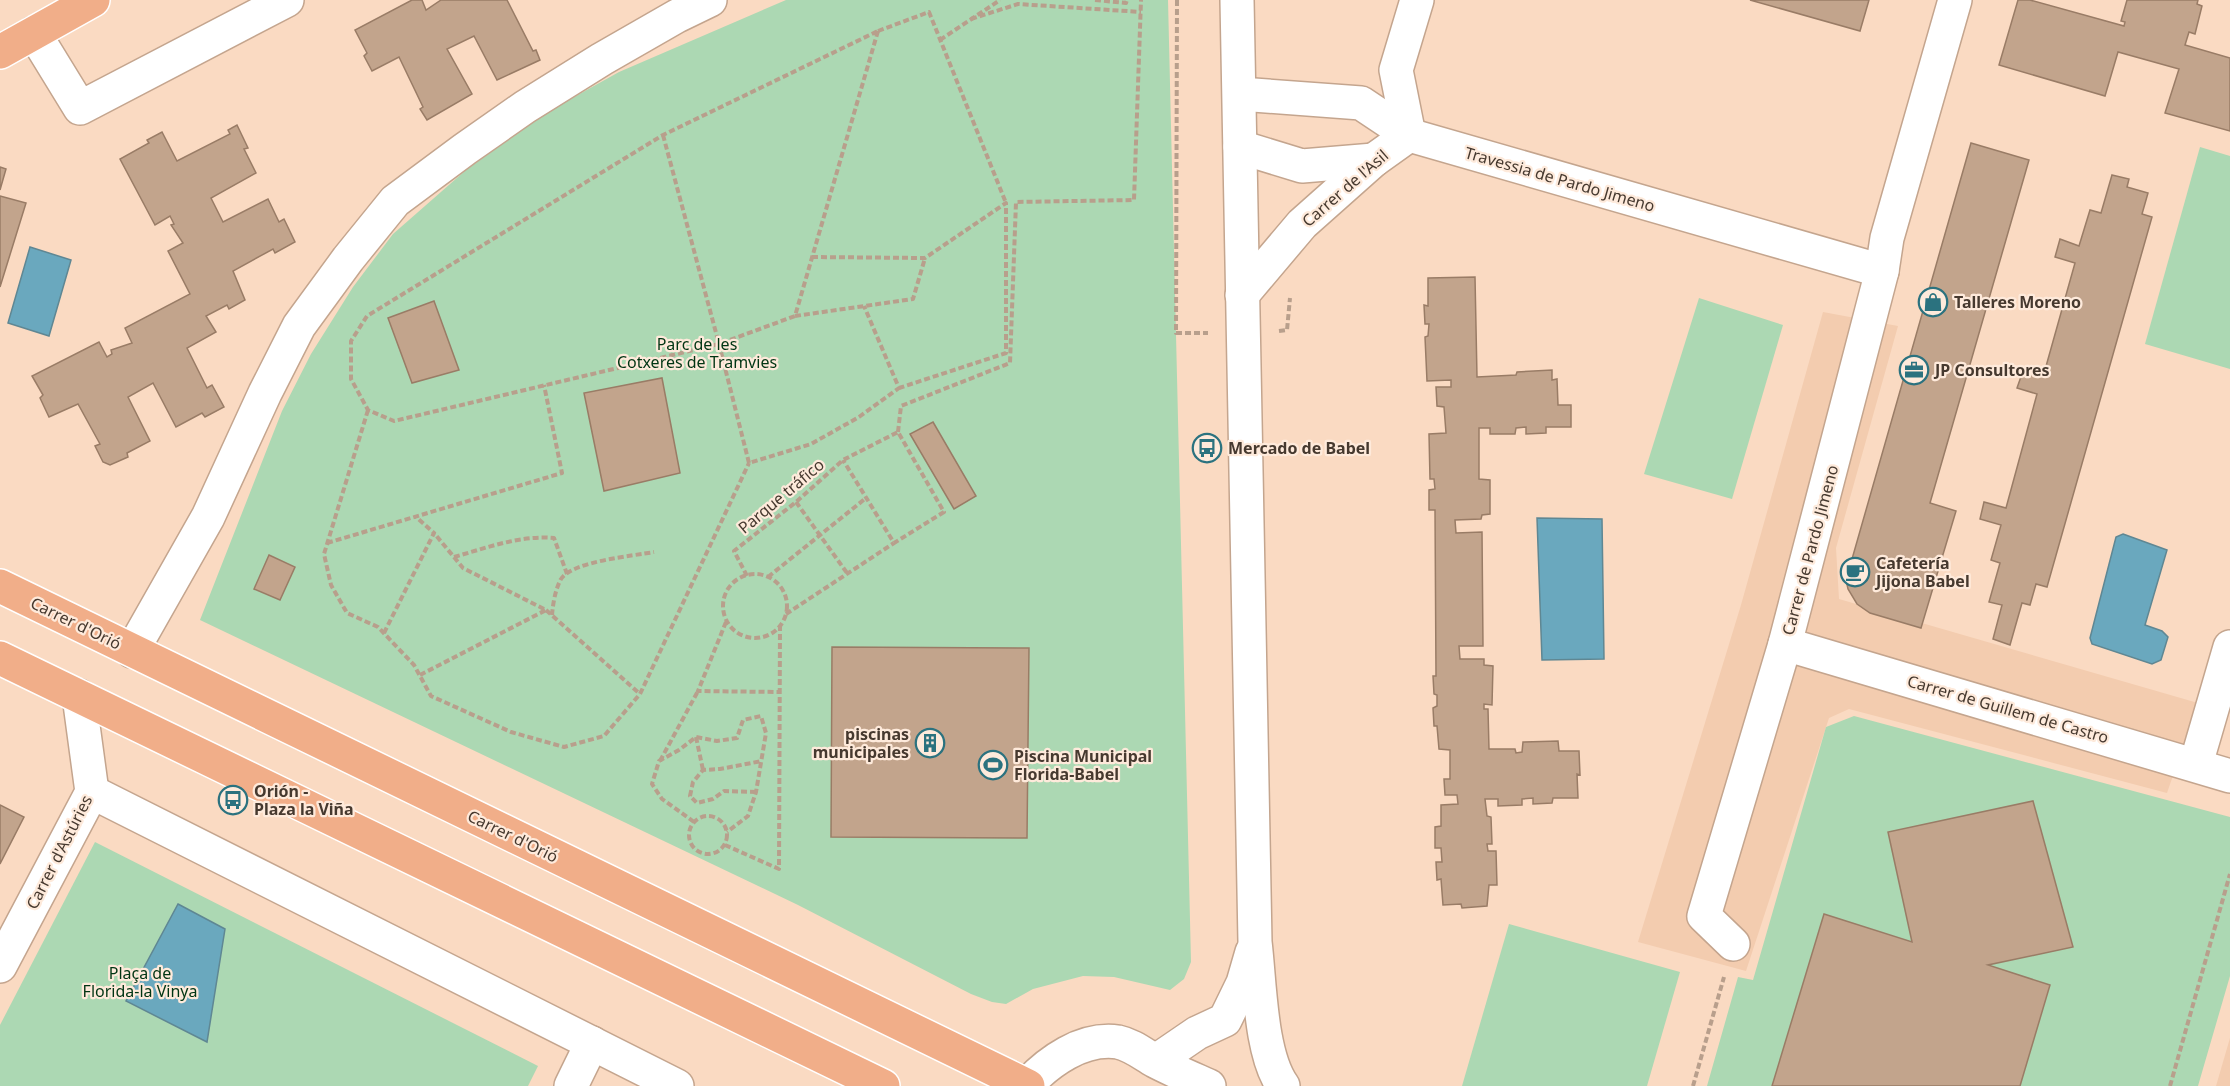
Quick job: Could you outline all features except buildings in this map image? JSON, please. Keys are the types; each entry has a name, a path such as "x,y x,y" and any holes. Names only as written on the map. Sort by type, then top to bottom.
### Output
{"main road":[{"path":"0,52 93,0"},
{"name":"Carrer d'Orió","path":"0,586 1027,1086"},
{"path":"0,658 883,1086"}],"street":[{"path":"34,33 80,108 287,0"},
{"path":"132,651 208,517 265,393 299,326 348,259 395,201 525,107 677,16 711,0"},
{"path":"1237,0 1255,942 1266,1040 1275,1075 1283,1086"},
{"path":"1409,135 1396,70 1417,0"},
{"name":"Carrer de Pardo Jimeno","path":"1733,944 1704,916 1785,644 1882,272 1887,238 1954,0"},
{"path":"1361,103 1396,70"},
{"name":"Travessia de Pardo Jimeno","path":"1240,94 1361,103 1409,135 1882,272"},
{"name":"Carrer de l'Asil","path":"1242,295 1302,224 1374,160 1409,135"},
{"path":"1240,147 1302,166 1374,160"},
{"name":"Carrer de Guillem de Castro","path":"1785,644 2196,764 2230,776"},
{"path":"2196,764 2230,647"},
{"name":"Carrer d'Astúries","path":"0,966 92,792 79,696"},
{"path":"92,792 677,1086"},
{"path":"1156,1061 1197,1034 1226,1020 1243,983 1255,942"},
{"name":"Carrer d'Orió","path":"1027,1086 1054,1059 1077,1048 1096,1043 1118,1042 1136,1048 1156,1061 1209,1086"},
{"path":"570,1086 592,1043"}],"path":[{"path":"940,40 1000,0"},
{"path":"1095,0 1126,3 1127,0"},
{"path":"786,615 785,595 778,583 768,577 754,574 739,578 725,593 723,612 726,621 734,630 747,637 762,637 772,633 780,626 786,615 847,573 944,512 898,432 901,406 1010,363 1016,202 1134,200 1141,0"},
{"path":"971,19 1018,4 1141,12"},
{"path":"749,463 811,444 859,417 899,388 1006,353 1006,203 929,12 878,32 663,135 366,316 351,341 351,379 368,410 394,421 719,344 795,316 913,299 925,258"},
{"path":"795,316 878,32"},
{"path":"368,410 324,554 331,585 347,613 378,627 414,664 431,696 511,732 564,747 604,736 640,694 749,463 663,135"},
{"path":"812,257 925,258 1006,203"},
{"path":"864,306 899,388"},
{"path":"327,543 562,473 544,385"},
{"name":"Parque tráfico","path":"747,576 734,551 796,502 843,460 898,432"},
{"path":"843,460 894,543"},
{"path":"768,577 866,498"},
{"path":"796,502 847,573"},
{"path":"416,517 434,532 463,568 546,610 640,694"},
{"path":"384,633 434,532"},
{"path":"454,557 537,536 554,538 567,574"},
{"path":"552,615 554,600 562,578 567,574 581,566 654,552"},
{"path":"420,675 546,610"},
{"path":"694,822 662,799 652,784 659,761 698,691 726,621"},
{"path":"725,845 780,869 778,692 780,626"},
{"path":"698,691 778,692"},
{"path":"659,761 696,737 717,741 737,738 743,720 761,716 766,733 756,792 748,816 727,832"},
{"path":"696,737 703,770"},
{"path":"703,770 720,770 762,761"},
{"path":"703,770 693,782 690,796 697,803 713,799 724,791 756,792"},
{"path":"706,816 716,817 722,821 727,832 725,845 718,852 709,855 696,850 689,834 694,822 706,816"},
{"path":"2170,1086 2230,874"},
{"path":"1693,1086 1733,944"}],"shaded area":[{"path":"1823,312 1898,326 1836,548 1839,599 2198,703 2167,793 1849,709 1829,718 1746,971 1638,942 1741,605"},
{"path":"2230,1038 2230,1086 2216,1086"}],"green space":[{"name":"Parc de les Cotxeres de Tramvies","path":"786,0 1168,0 1191,962 1184,979 1170,990 1114,977 1083,976 1033,989 1006,1004 992,1002 971,994 798,905 200,620 282,411 311,354 353,287 393,234 466,170 549,111 619,72"},
{"path":"2200,147 2230,156 2230,369 2145,344"},
{"path":"1699,298 1783,325 1732,499 1644,474"},
{"path":"1854,716 2230,817 2230,976 2198,1086 1707,1086 1738,977 1753,980 1826,727"},
{"name":"Plaça de Florida-la Vinya","path":"95,842 538,1066 528,1086 0,1086 0,1025"},
{"path":"1509,924 1680,972 1647,1086 1462,1086"}],"water":[{"path":"30,247 71,260 49,336 8,323"},
{"path":"1537,518 1602,519 1604,659 1542,660"},
{"path":"2123,534 2167,550 2145,625 2162,631 2168,637 2161,660 2152,664 2092,644 2090,638 2116,537"},
{"path":"178,904 225,929 207,1042 126,1001"}],"place":[{"name":"Talleres Moreno","path":"1933,302"},
{"name":"JP Consultores","path":"1914,370"},
{"name":"Mercado de Babel","path":"1207,448"},
{"name":"Cafetería Jijona Babel","path":"1855,572"},
{"name":"piscinas municipales","path":"930,743"},
{"name":"Piscina Municipal Florida-Babel","path":"993,765"},
{"name":"Orión - Plaza la Viña","path":"233,800"}]}
